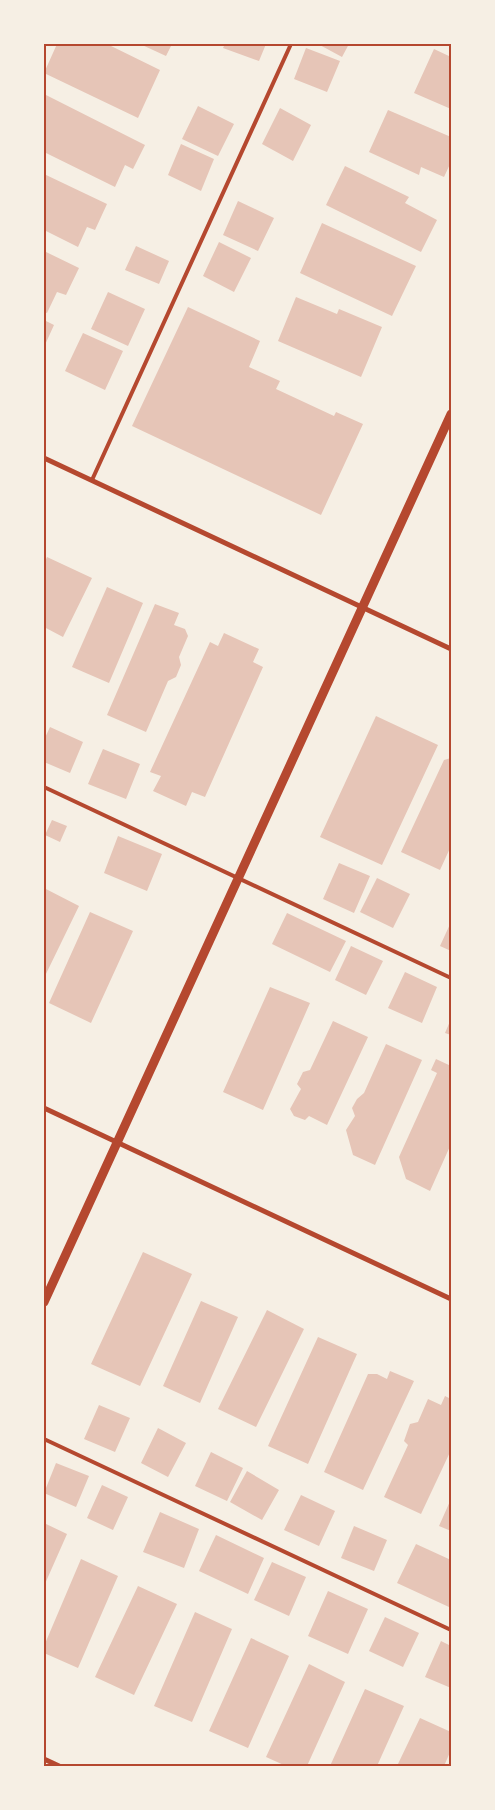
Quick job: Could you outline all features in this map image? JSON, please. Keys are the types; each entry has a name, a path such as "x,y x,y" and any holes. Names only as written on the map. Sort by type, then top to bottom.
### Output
{"street":[{"path":"44,1302 451,414"},
{"path":"44,458 451,649"},
{"path":"44,1108 451,1299"},
{"path":"44,1759 59,1766"}],"lane":[{"path":"92,480 291,44"},
{"path":"44,787 451,978"},
{"path":"44,1439 451,1630"}],"building":[{"path":"57,44 107,44 160,70 138,118 44,73"},
{"path":"140,44 172,44 166,56"},
{"path":"225,44 266,44 259,61 223,48"},
{"path":"318,44 349,44 342,57"},
{"path":"306,48 340,61 327,92 294,79"},
{"path":"434,49 451,57 451,109 414,93"},
{"path":"44,94 145,145 133,169 125,165 115,187 44,152"},
{"path":"198,106 234,124 218,156 182,139"},
{"path":"280,108 311,125 293,161 262,144"},
{"path":"388,110 451,137 451,162 444,177 421,167 419,175 369,152"},
{"path":"181,144 214,159 201,191 168,175"},
{"path":"345,166 409,197 405,203 437,220 421,252 326,205"},
{"path":"44,174 107,204 95,230 87,227 78,247 44,230"},
{"path":"238,201 274,218 258,251 223,235"},
{"path":"322,223 416,266 392,316 300,273"},
{"path":"219,242 251,258 234,292 203,276"},
{"path":"136,246 169,261 159,284 125,270"},
{"path":"44,251 79,268 66,295 57,292 47,313 44,312"},
{"path":"108,292 145,309 128,346 91,329"},
{"path":"296,297 337,314 339,309 382,327 361,377 278,341"},
{"path":"188,307 260,341 249,367 280,381 276,389 334,416 336,412 363,424 321,515 132,426"},
{"path":"44,320 54,325 44,347"},
{"path":"83,333 123,351 105,390 65,371"},
{"path":"47,557 92,578 63,637 44,627 44,564"},
{"path":"107,587 143,603 109,683 72,667"},
{"path":"155,604 179,613 174,625 185,629 188,636 179,657 181,665 176,677 168,681 146,732 107,715"},
{"path":"224,633 259,649 253,662 263,667 205,797 192,792 186,806 153,791 161,776 150,772 210,642 218,646"},
{"path":"376,716 438,745 382,865 320,837"},
{"path":"50,727 83,742 70,773 44,762 44,740"},
{"path":"103,749 140,764 126,799 88,784"},
{"path":"451,758 451,846 440,870 401,852 444,760"},
{"path":"52,820 67,826 60,842 45,835"},
{"path":"118,836 162,854 147,891 104,873"},
{"path":"339,863 370,876 354,913 323,899"},
{"path":"377,878 410,894 393,928 360,912"},
{"path":"44,888 79,906 44,978"},
{"path":"90,912 133,931 91,1023 49,1003"},
{"path":"287,913 346,941 330,972 272,944"},
{"path":"451,922 451,951 440,946"},
{"path":"351,946 383,961 366,995 335,980"},
{"path":"405,972 437,987 422,1023 388,1008"},
{"path":"270,987 310,1003 263,1110 223,1092"},
{"path":"451,1019 451,1035 445,1033"},
{"path":"333,1021 368,1037 327,1125 309,1116 305,1120 294,1116 290,1109 301,1089 297,1084 303,1072 310,1070"},
{"path":"386,1044 422,1060 375,1165 353,1155 346,1130 355,1116 352,1108 357,1099 364,1093"},
{"path":"436,1059 451,1066 451,1144 430,1191 406,1179 399,1157 437,1073 431,1070"},
{"path":"143,1252 192,1274 140,1386 91,1364"},
{"path":"201,1301 238,1317 200,1403 163,1386"},
{"path":"267,1310 304,1329 256,1427 218,1409"},
{"path":"318,1337 357,1354 308,1464 268,1446"},
{"path":"390,1371 414,1381 363,1490 324,1472 368,1374 377,1374 387,1379"},
{"path":"445,1396 451,1399 451,1450 421,1514 384,1497 408,1445 404,1441 410,1424 418,1422 428,1399 441,1405"},
{"path":"99,1405 130,1418 115,1452 84,1439"},
{"path":"158,1428 186,1443 168,1477 141,1463"},
{"path":"211,1452 243,1468 227,1501 195,1486"},
{"path":"56,1463 89,1476 76,1507 44,1493"},
{"path":"247,1471 279,1490 262,1520 230,1502"},
{"path":"102,1485 128,1497 113,1530 87,1518"},
{"path":"301,1495 335,1511 319,1546 284,1530"},
{"path":"451,1499 451,1531 439,1526"},
{"path":"160,1512 199,1529 184,1568 143,1552"},
{"path":"44,1523 67,1534 44,1586"},
{"path":"354,1526 387,1540 374,1571 341,1558"},
{"path":"216,1535 264,1558 248,1594 199,1571"},
{"path":"416,1544 451,1560 451,1602 449,1607 397,1583"},
{"path":"81,1559 118,1576 78,1668 44,1653 44,1646"},
{"path":"272,1562 306,1577 289,1616 254,1600"},
{"path":"138,1586 177,1604 134,1695 95,1677"},
{"path":"328,1591 368,1609 348,1654 308,1636"},
{"path":"195,1612 232,1629 192,1722 154,1706"},
{"path":"385,1617 419,1633 403,1667 369,1651"},
{"path":"251,1638 289,1656 248,1748 209,1731"},
{"path":"441,1641 451,1646 451,1688 425,1677"},
{"path":"309,1664 345,1682 307,1766 286,1766 266,1757"},
{"path":"365,1689 404,1706 377,1766 330,1766"},
{"path":"420,1718 451,1732 451,1750 444,1766 397,1766"}]}
